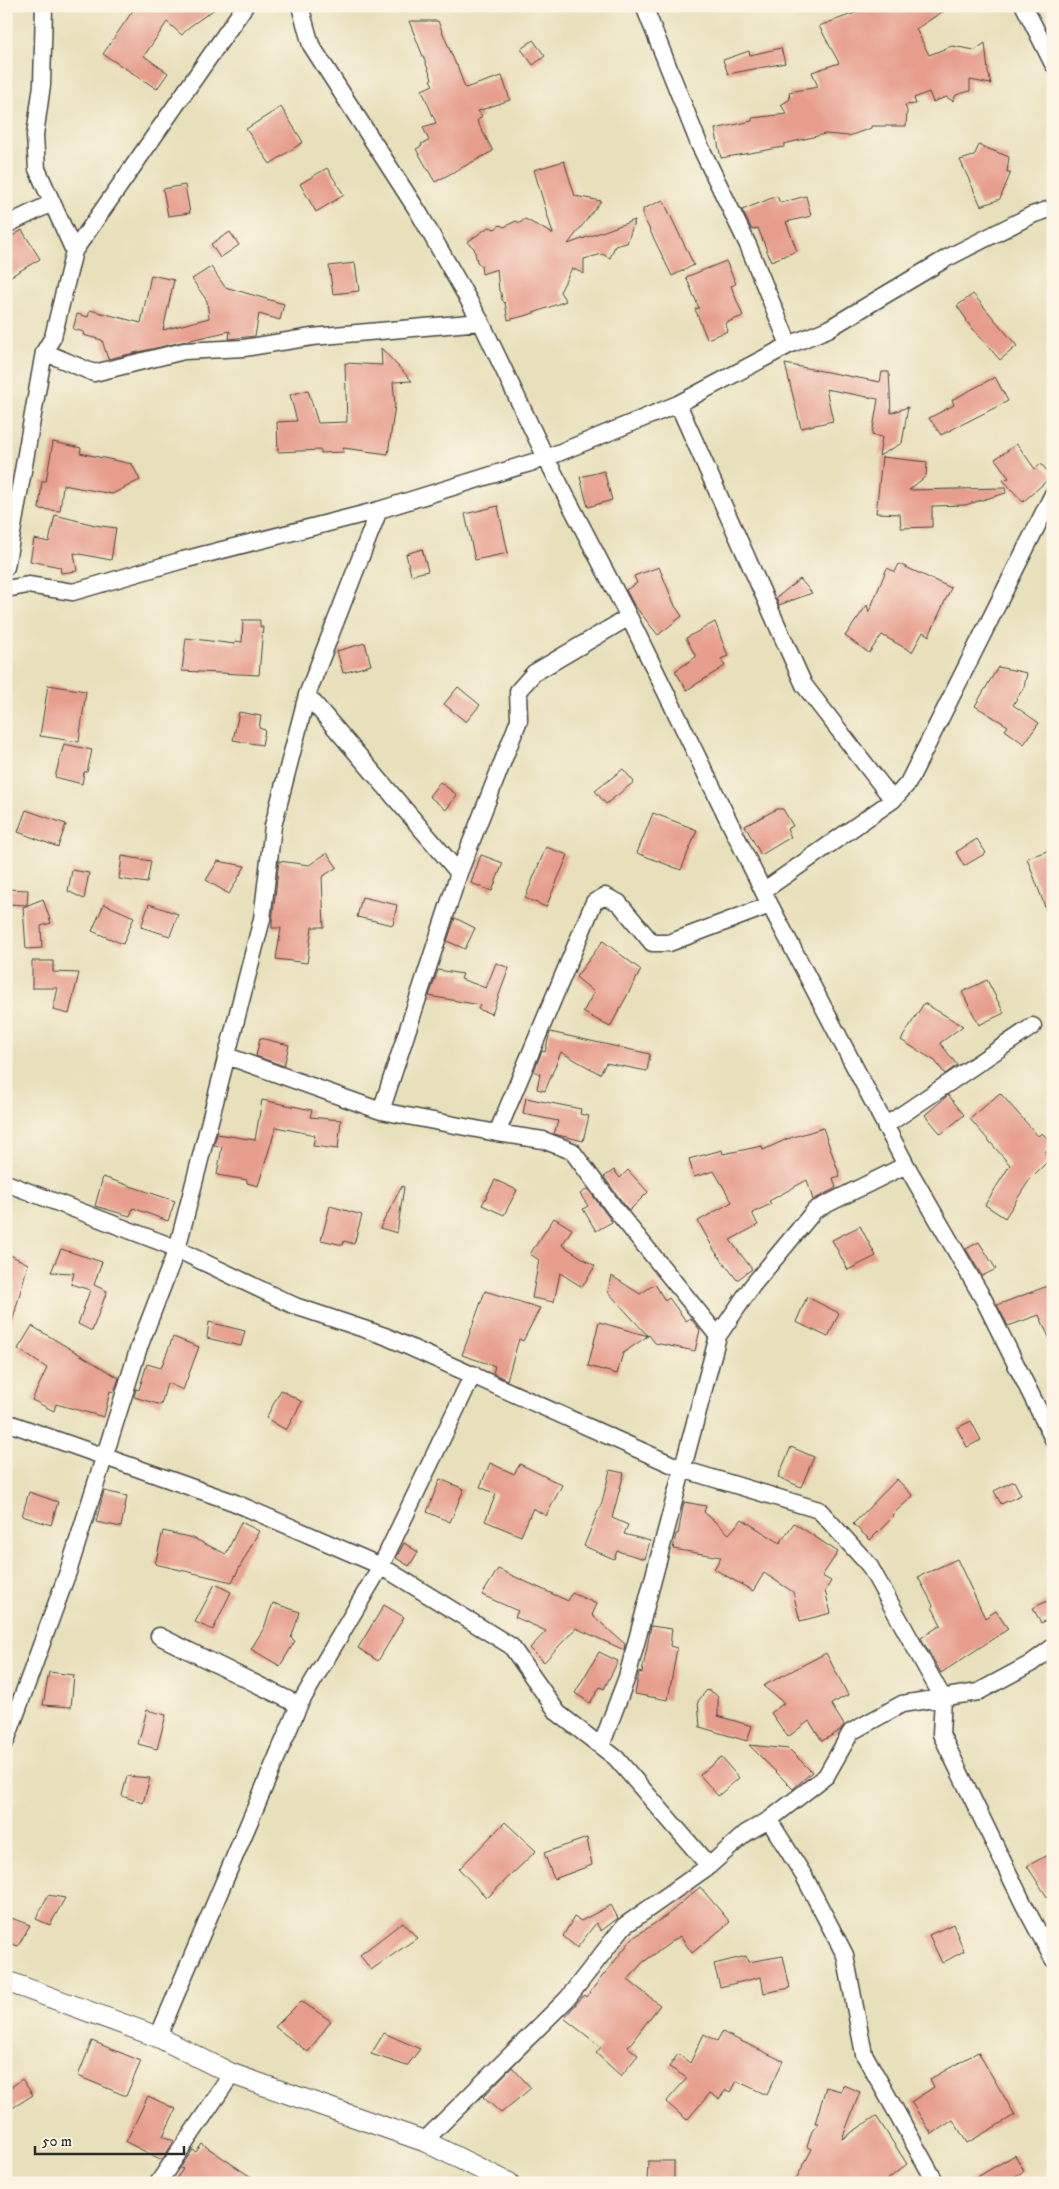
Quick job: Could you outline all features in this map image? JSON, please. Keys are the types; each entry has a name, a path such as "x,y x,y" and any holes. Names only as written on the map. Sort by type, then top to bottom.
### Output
{"street":[{"path":"44,6 42,85 35,135 37,169 74,251"},
{"path":"6,567 44,352 53,338 74,251 245,6"},
{"path":"300,6 311,45 419,213 481,322 546,458 629,617 766,898 906,1165 984,1300 1053,1439"},
{"path":"644,6 699,144 748,245 789,345"},
{"path":"1024,6 1053,64"},
{"path":"6,225 52,203"},
{"path":"6,589 28,585 73,592 183,560 379,510 546,458 678,404 789,345 828,328 956,253 1032,215 1053,208"},
{"path":"44,352 94,373 184,351 244,348 312,337 481,322"},
{"path":"678,404 804,685 893,800"},
{"path":"496,1133 594,902 605,896 619,903 652,943 669,944 766,898 893,800 908,783 1053,494"},
{"path":"6,1741 68,1572 106,1457 139,1347 177,1249 262,919 273,826 307,695 379,510"},
{"path":"381,1111 459,873 519,720 518,691 534,673 629,617"},
{"path":"307,695 459,873"},
{"path":"885,1126 1033,1026"},
{"path":"227,1056 381,1111 543,1140 572,1151 615,1209 718,1336"},
{"path":"601,1746 627,1677 718,1336 752,1286 815,1210 906,1165"},
{"path":"6,1183 177,1249 295,1306 385,1336 682,1469 819,1510 869,1565 943,1698 941,1734 1024,1905 1053,1959"},
{"path":"158,2037 299,1705 381,1566 473,1374"},
{"path":"6,1422 233,1502 381,1566 510,1646 558,1713 616,1758 709,1866"},
{"path":"159,1636 299,1705"},
{"path":"424,2141 567,1999 624,1926 709,1866 746,1833 769,1820 826,1776 851,1732 902,1704 978,1692 1030,1664 1053,1647"},
{"path":"769,1820 804,1876 845,1955 864,2054 936,2183"},
{"path":"6,1981 158,2037 232,2074 424,2141 509,2183"},
{"path":"158,2183 232,2074"}],"building":[{"path":"136,6 219,6 189,27 182,35 167,22 144,56 168,73 157,89 103,54"},
{"path":"854,6 951,6 916,29 929,55 952,46 975,50 985,43 991,84 970,80 970,91 956,95 953,101 946,97 933,102 929,92 914,98 916,104 905,105 907,111 906,126 871,126 871,128 849,136 825,134 784,144 784,147 721,158 715,129 752,121 752,118 787,114 781,105 790,99 789,92 818,87 812,72 839,63 819,26 855,13"},
{"path":"409,21 438,21 465,88 502,76 510,100 478,111 482,116 477,121 493,151 435,182 416,149 422,146 421,144 429,141 423,127 436,123 422,90 433,85 430,80 432,79"},
{"path":"533,40 545,56 533,65 521,49"},
{"path":"781,48 785,63 728,74 723,60 749,51 750,55"},
{"path":"281,107 303,142 270,164 246,129"},
{"path":"979,145 1009,157 1007,172 1011,172 1000,199 981,206 960,160 974,156"},
{"path":"564,161 575,196 601,201 568,244 635,220 627,243 615,246 610,258 602,254 584,259 584,274 572,268 560,292 566,301 508,320 505,303 499,291 497,269 482,274 481,265 477,262 474,248 467,242 489,227 495,229 500,225 504,227 516,221 520,223 525,219 553,234 534,170"},
{"path":"327,168 344,195 316,212 300,184"},
{"path":"185,185 190,213 168,216 163,189"},
{"path":"777,196 780,203 806,196 811,216 786,222 797,251 771,261 758,228 752,230 742,210"},
{"path":"663,200 694,265 672,276 643,216 643,209"},
{"path":"22,230 40,259 6,279 6,240"},
{"path":"230,232 239,245 220,258 211,244"},
{"path":"726,261 736,284 731,286 743,316 725,323 728,331 707,339 695,309 699,308 686,277"},
{"path":"355,263 359,291 333,294 329,266"},
{"path":"211,267 225,287 284,304 280,320 259,314 255,336 229,339 230,331 108,359 102,340 83,335 84,332 73,329 77,314 88,317 90,310 141,323 151,275 174,280 163,330 209,318 207,301 192,279"},
{"path":"973,294 1017,346 1000,360 966,321 957,306"},
{"path":"381,348 412,381 393,382 395,405 388,454 343,448 344,452 321,453 321,450 278,452 277,422 297,421 290,395 308,390 318,423 347,422 345,363 382,365"},
{"path":"785,364 880,382 882,372 889,372 891,413 908,407 902,443 879,456 882,437 872,435 878,399 826,389 833,421 801,428"},
{"path":"995,377 1008,401 941,435 929,418 954,405 952,400"},
{"path":"53,442 81,448 80,453 132,464 140,480 112,494 63,485 60,511 39,509 42,481 46,481"},
{"path":"1017,444 1035,469 1041,464 1052,476 1023,502 1003,480 1009,478 995,459"},
{"path":"882,457 927,462 926,476 909,490 1005,488 1006,493 965,505 932,506 932,527 901,528 900,514 876,513"},
{"path":"604,471 612,500 588,507 580,477"},
{"path":"498,506 508,553 475,560 465,514"},
{"path":"55,515 116,528 111,560 74,553 77,571 61,573 60,567 30,561 34,539 49,542"},
{"path":"422,549 428,571 411,575 406,554"},
{"path":"899,564 951,588 929,636 923,632 912,652 882,635 869,653 845,636 867,605 869,612 887,568 895,572"},
{"path":"659,567 675,606 682,616 658,635 634,605 626,590 637,583 634,576"},
{"path":"800,579 812,593 779,605 776,598"},
{"path":"243,620 260,620 260,627 263,627 259,675 182,671 186,638 235,644 235,641 242,642"},
{"path":"715,622 728,656 721,659 725,666 687,690 675,671 696,657 686,638"},
{"path":"365,643 371,665 343,673 337,651"},
{"path":"998,667 1027,673 1024,687 1013,705 1039,723 1024,744 1005,730 1008,726 975,706"},
{"path":"48,685 86,691 79,742 40,736"},
{"path":"458,687 480,705 466,722 444,704"},
{"path":"239,712 261,716 259,728 265,730 262,745 233,740"},
{"path":"64,744 92,750 82,784 55,777"},
{"path":"623,769 634,782 606,804 595,791"},
{"path":"440,782 457,795 446,810 429,796"},
{"path":"777,809 783,809 793,826 787,829 791,837 761,855 745,826"},
{"path":"26,810 66,824 58,847 18,832"},
{"path":"653,813 697,830 681,870 637,853"},
{"path":"977,839 986,853 964,866 956,852"},
{"path":"546,847 568,855 546,907 525,898"},
{"path":"1053,849 1053,923 1051,923 1027,858"},
{"path":"327,853 337,867 322,877 324,927 312,927 307,963 276,959 281,928 272,928 272,922 279,861 309,865"},
{"path":"481,855 503,863 492,891 471,883"},
{"path":"122,856 151,861 147,883 119,879"},
{"path":"218,861 245,866 229,894 206,880"},
{"path":"72,870 89,873 84,899 68,891"},
{"path":"6,889 28,890 27,905 6,904"},
{"path":"362,897 397,905 393,925 357,917"},
{"path":"43,899 51,923 41,926 42,948 26,949 23,907"},
{"path":"104,904 134,917 123,944 92,931"},
{"path":"149,904 178,914 170,936 141,927"},
{"path":"455,918 475,928 465,949 447,941"},
{"path":"603,941 641,970 610,1027 583,1012 594,992 576,977"},
{"path":"32,961 53,961 53,972 79,973 69,1014 53,1010 58,988 32,988"},
{"path":"496,963 509,968 492,1014 478,1009 480,1005 429,996 438,970 463,974 461,979 486,988"},
{"path":"987,980 1004,1013 979,1025 962,992"},
{"path":"924,1003 963,1026 940,1043 957,1065 945,1074 935,1061 901,1040"},
{"path":"550,1032 650,1054 647,1071 606,1063 600,1074 561,1052 545,1091 537,1089 540,1074 534,1071 542,1051 545,1052"},
{"path":"260,1038 289,1045 284,1066 256,1056"},
{"path":"1000,1093 1038,1136 1042,1133 1053,1144 1045,1152 1051,1158 1030,1179 1005,1218 985,1205 1010,1165 970,1119"},
{"path":"948,1095 964,1115 941,1134 925,1115"},
{"path":"526,1098 581,1109 580,1114 589,1116 583,1141 554,1134 558,1121 523,1114"},
{"path":"262,1100 312,1110 310,1117 341,1120 338,1149 313,1146 315,1135 276,1127 258,1186 247,1183 247,1180 217,1175 222,1147 214,1145 217,1134 255,1140"},
{"path":"823,1128 840,1176 833,1178 836,1188 813,1200 807,1180 769,1201 771,1204 752,1213 758,1225 730,1240 752,1269 737,1280 714,1250 698,1221 732,1202 714,1171 694,1177 689,1159 722,1150 723,1154 762,1146 763,1150 787,1139"},
{"path":"614,1170 620,1178 628,1170 648,1192 629,1211 604,1177"},
{"path":"103,1177 175,1201 168,1221 133,1208 130,1216 95,1206"},
{"path":"495,1180 517,1190 504,1215 482,1205"},
{"path":"402,1186 404,1187 397,1233 380,1228"},
{"path":"588,1189 612,1222 596,1231 583,1209 588,1206 580,1194"},
{"path":"330,1206 362,1215 354,1244 344,1241 343,1245 321,1240"},
{"path":"554,1218 572,1229 562,1245 595,1266 582,1287 560,1273 554,1302 532,1298 539,1260 530,1254"},
{"path":"860,1226 876,1256 848,1270 832,1240"},
{"path":"979,1242 996,1269 982,1276 966,1249"},
{"path":"61,1249 102,1262 94,1285 107,1291 92,1331 78,1324 90,1290 71,1284 74,1273 51,1272"},
{"path":"6,1253 28,1264 11,1326 6,1325"},
{"path":"612,1276 640,1294 655,1284 665,1301 669,1298 686,1321 690,1318 700,1330 695,1351 655,1343 608,1292"},
{"path":"1053,1284 1053,1346 1039,1315 1008,1326 997,1305"},
{"path":"485,1291 540,1308 523,1341 519,1339 507,1380 493,1373 495,1366 462,1355"},
{"path":"807,1297 839,1313 828,1337 796,1322"},
{"path":"209,1322 245,1331 241,1346 207,1338"},
{"path":"599,1322 648,1336 623,1353 617,1374 588,1366"},
{"path":"32,1326 119,1378 114,1392 110,1391 104,1417 56,1404 54,1411 32,1400 47,1368 18,1349"},
{"path":"173,1337 199,1347 183,1390 167,1383 161,1405 134,1397 136,1389 139,1390 147,1364 161,1368"},
{"path":"281,1390 302,1402 286,1430 266,1418"},
{"path":"971,1421 981,1440 967,1447 957,1428"},
{"path":"791,1447 814,1457 801,1487 778,1477"},
{"path":"490,1463 514,1474 520,1464 562,1485 546,1516 533,1508 521,1536 485,1521 496,1494 480,1487"},
{"path":"610,1470 624,1473 612,1518 628,1525 624,1534 650,1541 645,1559 617,1551 614,1559 584,1546 602,1502"},
{"path":"440,1479 464,1489 450,1522 427,1512"},
{"path":"897,1479 913,1496 892,1515 893,1517 870,1540 853,1524"},
{"path":"1014,1481 1021,1495 1001,1504 994,1491"},
{"path":"104,1491 127,1496 121,1527 96,1522"},
{"path":"29,1492 58,1502 51,1525 22,1516"},
{"path":"684,1502 706,1506 704,1512 729,1534 742,1519 780,1543 794,1523 838,1552 822,1576 831,1581 825,1591 831,1613 800,1621 793,1592 764,1573 753,1591 714,1569 721,1557 673,1549"},
{"path":"241,1522 259,1531 232,1582 155,1564 163,1531 193,1538 226,1554"},
{"path":"404,1543 418,1552 409,1566 396,1558"},
{"path":"957,1559 985,1618 996,1611 1008,1629 941,1673 921,1638 941,1625 918,1577"},
{"path":"498,1569 568,1601 572,1593 597,1604 592,1615 625,1644 624,1650 576,1628 544,1662 530,1648 546,1631 515,1617 518,1611 482,1595"},
{"path":"215,1584 231,1592 213,1630 195,1622"},
{"path":"1047,1601 1053,1612 1053,1617 1041,1623 1033,1608"},
{"path":"273,1603 300,1612 291,1638 295,1641 280,1666 251,1649 264,1628"},
{"path":"384,1605 404,1617 378,1661 358,1648"},
{"path":"651,1626 672,1629 670,1646 677,1648 668,1700 635,1694 639,1672 642,1673"},
{"path":"599,1652 618,1661 604,1689 600,1687 590,1703 575,1693"},
{"path":"826,1653 848,1695 831,1704 844,1725 841,1730 822,1741 809,1721 788,1737 771,1713 784,1703 763,1686"},
{"path":"49,1672 74,1675 71,1707 43,1705"},
{"path":"707,1690 718,1697 718,1716 752,1726 747,1741 700,1727 698,1701"},
{"path":"147,1710 166,1715 157,1749 138,1744"},
{"path":"749,1745 789,1749 812,1772 793,1789"},
{"path":"721,1757 739,1778 718,1796 700,1775"},
{"path":"127,1776 150,1778 143,1803 122,1796"},
{"path":"505,1822 536,1851 487,1898 459,1869"},
{"path":"587,1838 592,1865 554,1879 544,1853"},
{"path":"1053,1852 1053,1906 1027,1866"},
{"path":"700,1887 730,1922 692,1953 680,1936 642,1963 628,1980 660,2005 628,2047 638,2055 621,2076 596,2053 601,2047 564,2018 584,1995 586,1997 633,1938 667,1915"},
{"path":"48,1895 65,1898 50,1925 36,1919"},
{"path":"611,1905 618,1918 601,1931 596,1923 577,1948 563,1936 574,1917 581,1921"},
{"path":"6,1916 30,1925 18,1946 6,1942"},
{"path":"403,1922 417,1938 371,1970 360,1955"},
{"path":"953,1924 964,1951 942,1963 929,1935"},
{"path":"746,1956 748,1962 783,1956 790,1988 764,1993 761,1977 720,1987 714,1964"},
{"path":"301,2001 331,2021 308,2052 275,2027"},
{"path":"722,2032 783,2061 767,2095 737,2081 731,2092 726,2090 719,2099 710,2093 687,2120 666,2102 687,2078 669,2067 678,2054 690,2063 704,2034 717,2041"},
{"path":"384,2033 420,2049 407,2066 371,2054"},
{"path":"92,2041 141,2061 126,2096 78,2076"},
{"path":"978,2052 1015,2115 967,2143 953,2120 932,2134 911,2102 934,2087 930,2079"},
{"path":"512,2067 531,2088 501,2113 483,2097"},
{"path":"22,2079 33,2095 6,2112 6,2091"},
{"path":"843,2085 860,2092 842,2139 876,2116 907,2164 883,2183 794,2183 812,2149 807,2147 812,2131 819,2123 815,2123 826,2087 841,2091"},
{"path":"148,2096 176,2109 163,2136 174,2141 162,2160 126,2142"},
{"path":"202,2144 260,2183 173,2183 183,2169 180,2168 193,2150 196,2152"},
{"path":"1015,2155 1024,2171 1004,2183 967,2183"},
{"path":"648,2161 674,2161 674,2183 647,2183"}]}
